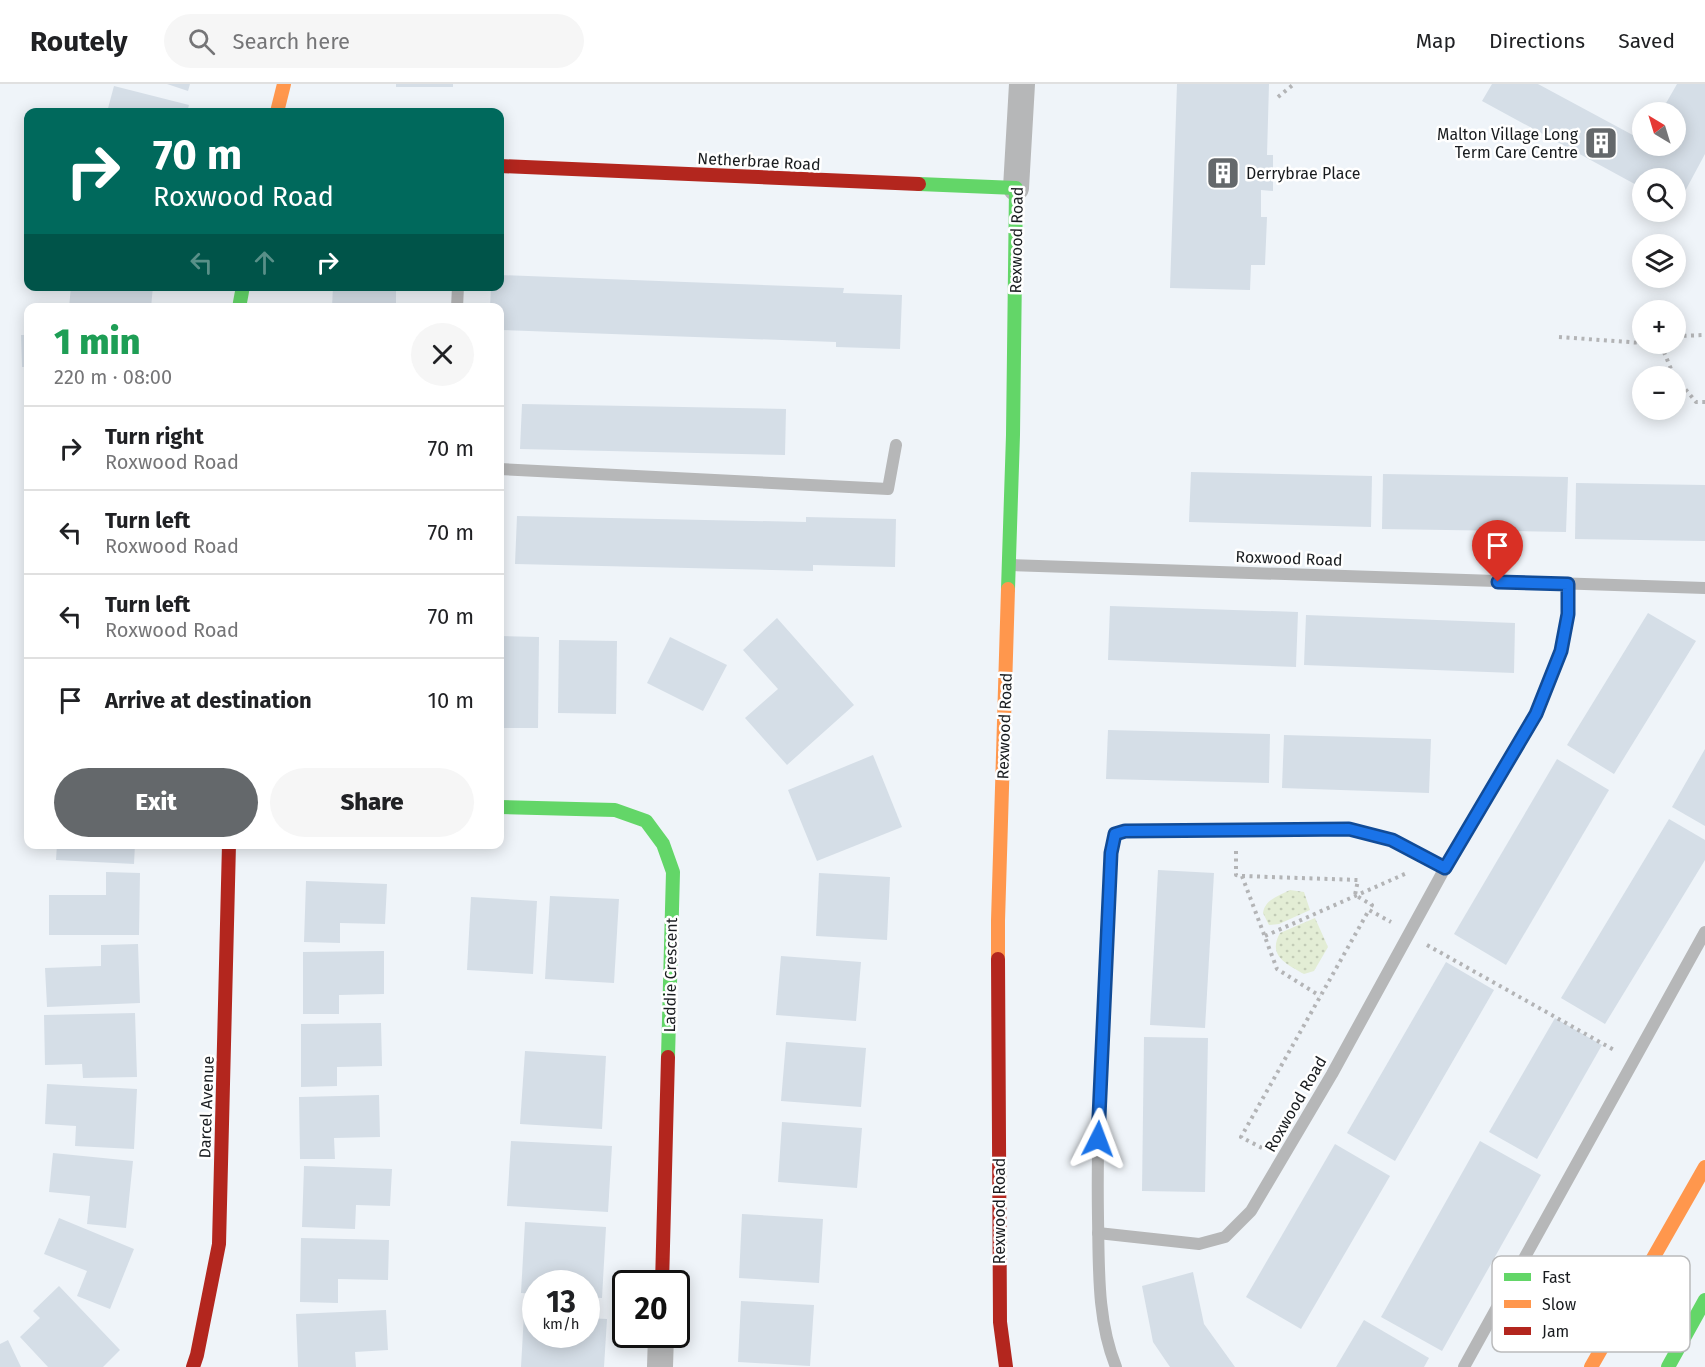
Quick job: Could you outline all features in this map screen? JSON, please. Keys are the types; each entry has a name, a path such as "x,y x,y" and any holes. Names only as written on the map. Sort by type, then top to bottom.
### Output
{"street":[{"path":"278,108 284,84"},
{"name":"Rexwood Road","path":"1006,1367 1000,1322 998,921 1009,565 1016,188 1022,84"},
{"name":"Netherbrae Road","path":"504,166 1016,188"},
{"name":"Laddie Crescent","path":"504,807 615,810 646,821 663,844 670,863 673,872 662,1270"},
{"name":"Darcel Avenue","path":"193,1367 219,1244 229,849"},
{"path":"1655,1256 1705,1167"},
{"path":"1690,1327 1705,1300"},
{"path":"660,1367 661,1348"},
{"path":"1592,1367 1600,1352"},
{"path":"1668,1367 1676,1352"}],"lane":[{"path":"504,469 888,489 896,445"},
{"name":"Roxwood Road","path":"1009,565 1705,588"},
{"name":"Roxwood Road","path":"1098,1233 1199,1244 1225,1238 1251,1211 1332,1074 1445,868 1536,714 1561,651 1568,614 1568,584"},
{"path":"1116,1367 1109,1349 1101,1304 1098,1233 1098,1151 1111,853 1115,834 1125,831 1349,829 1392,840 1445,868"},
{"path":"1526,1256 1705,932"},
{"path":"1464,1367 1492,1317"}],"path":[{"path":"1278,97 1294,84"},
{"path":"1686,336 1705,335"},
{"path":"1559,337 1632,342"},
{"path":"1686,390 1696,402 1705,402"},
{"path":"1236,830 1236,875 1358,880 1355,895"},
{"path":"1265,936 1434,862"},
{"path":"1242,876 1277,969 1320,996"},
{"path":"1281,1159 1241,1137 1372,905 1355,895"},
{"path":"1369,910 1409,935 1634,1061"}],"green space":[{"path":"1290,890 1304,892 1310,910 1279,924 1269,925 1263,913 1264,908 1273,898"},
{"path":"1315,918 1328,947 1314,971 1304,974 1281,958 1277,953 1277,941 1280,933"}],"building":[{"path":"167,84 190,84 188,91"},
{"path":"396,84 453,84 453,87 396,87"},
{"name":"Derrybrae Place","path":"1177,84 1269,84 1267,155 1273,155 1273,191 1261,190 1261,217 1267,217 1265,265 1251,265 1250,290 1170,288"},
{"name":"Malton Village Long Term Care Centre","path":"1492,84 1538,84 1632,135 1632,156 1686,156 1686,102 1667,102 1677,84 1705,84 1705,154 1686,189 1686,168 1632,168 1632,183 1482,101"},
{"path":"114,86 189,105 188,108 108,108"},
{"path":"504,275 844,288 843,293 902,295 900,349 836,347 836,342 504,330 504,303 490,303 491,291 504,291"},
{"path":"71,291 153,291 151,303 69,303"},
{"path":"333,291 396,291 396,303 332,303"},
{"path":"21,335 24,335 24,367 22,367"},
{"path":"522,404 786,409 785,455 520,449"},
{"path":"1191,472 1372,476 1371,527 1189,522"},
{"path":"1383,474 1568,477 1566,532 1382,529"},
{"path":"1576,483 1705,485 1705,541 1575,539"},
{"path":"517,516 806,522 806,517 896,519 895,567 813,565 813,571 515,564"},
{"path":"1110,606 1298,612 1296,667 1108,660"},
{"path":"1648,613 1696,641 1614,774 1567,745"},
{"path":"1306,615 1515,623 1514,673 1304,665"},
{"path":"777,618 854,705 787,765 745,718 778,689 743,650"},
{"path":"504,636 539,637 538,728 504,728"},
{"path":"670,637 727,665 703,711 647,683"},
{"path":"559,640 617,641 616,714 558,713"},
{"path":"1108,730 1270,734 1269,783 1106,779"},
{"path":"1284,735 1431,739 1429,793 1282,788"},
{"path":"1705,749 1705,826 1672,807"},
{"path":"873,755 902,827 817,861 788,790"},
{"path":"1557,759 1609,790 1506,965 1454,934"},
{"path":"1669,819 1705,840 1705,860 1605,1024 1561,998"},
{"path":"57,849 135,849 134,864 56,860"},
{"path":"1158,870 1214,873 1205,1028 1150,1025"},
{"path":"106,872 140,873 139,935 49,935 49,895 106,895"},
{"path":"819,873 890,877 887,940 816,936"},
{"path":"306,881 387,884 385,924 340,923 340,943 304,942"},
{"path":"550,896 619,899 614,983 545,979"},
{"path":"471,897 537,901 533,974 467,970"},
{"path":"138,944 140,1003 47,1007 45,968 101,966 101,945"},
{"path":"384,951 384,994 339,995 339,1014 303,1014 303,952"},
{"path":"781,956 861,962 856,1021 776,1015"},
{"path":"1446,962 1494,990 1395,1161 1347,1133"},
{"path":"135,1013 137,1077 83,1078 82,1064 45,1065 44,1015"},
{"path":"1555,1018 1602,1045 1537,1159 1489,1132"},
{"path":"381,1023 382,1066 337,1067 337,1086 301,1087 301,1024"},
{"path":"1144,1037 1208,1038 1205,1192 1142,1191"},
{"path":"786,1042 866,1048 861,1107 781,1101"},
{"path":"525,1051 606,1056 602,1129 520,1124"},
{"path":"47,1084 137,1089 134,1149 75,1146 76,1126 45,1124"},
{"path":"379,1095 380,1137 334,1138 335,1159 300,1159 299,1097"},
{"path":"782,1122 862,1128 857,1188 778,1182"},
{"path":"511,1141 612,1146 608,1212 507,1206"},
{"path":"1480,1141 1541,1175 1495,1256 1492,1256 1492,1262 1442,1351 1381,1317"},
{"path":"1335,1144 1390,1176 1301,1329 1246,1297"},
{"path":"53,1153 133,1161 126,1228 87,1224 90,1196 49,1192"},
{"path":"304,1166 392,1169 390,1206 356,1205 355,1229 302,1227"},
{"path":"742,1214 823,1219 819,1283 739,1278"},
{"path":"59,1218 134,1249 110,1309 77,1296 87,1271 44,1254"},
{"path":"525,1222 606,1227 602,1298 600,1298 600,1270 522,1270"},
{"path":"301,1238 389,1240 388,1280 338,1279 338,1303 300,1302"},
{"path":"1193,1272 1204,1324 1235,1367 1170,1367 1153,1342 1142,1286"},
{"path":"59,1286 120,1350 103,1367 48,1367 20,1337 40,1318 33,1311"},
{"path":"741,1301 814,1305 810,1366 738,1362"},
{"path":"386,1310 388,1350 355,1352 356,1367 298,1367 296,1314"},
{"path":"600,1319 607,1319 604,1367 521,1367 522,1348 600,1348"},
{"path":"1364,1320 1429,1358 1424,1367 1336,1367"},
{"path":"8,1340 21,1367 0,1367 0,1344"}],"traffic: fast":[{"path":"919,184 1016,188 1013,435 1008,589"},
{"path":"240,303 242,291"},
{"path":"504,807 615,810 646,821 663,844 673,872 668,1057"},
{"path":"1690,1327 1705,1300"},
{"path":"1668,1367 1676,1352"}],"traffic: slow":[{"path":"278,108 284,84"},
{"path":"998,959 1008,589"},
{"path":"1654,1256 1705,1167"},
{"path":"1591,1367 1600,1352"}],"traffic: jam":[{"path":"504,166 919,184"},
{"path":"193,1367 219,1244 229,849"},
{"path":"998,959 1000,1322 1006,1367"},
{"path":"662,1270 668,1057"}],"place":[{"name":"Malton Village Long Term Care Centre","path":"1601,143"},
{"name":"Derrybrae Place","path":"1223,173"}],"route":[{"path":"1098,1139 1111,853 1115,834 1125,831 1349,829 1392,840 1445,868 1536,714 1561,651 1568,614 1568,584 1498,582"}]}
